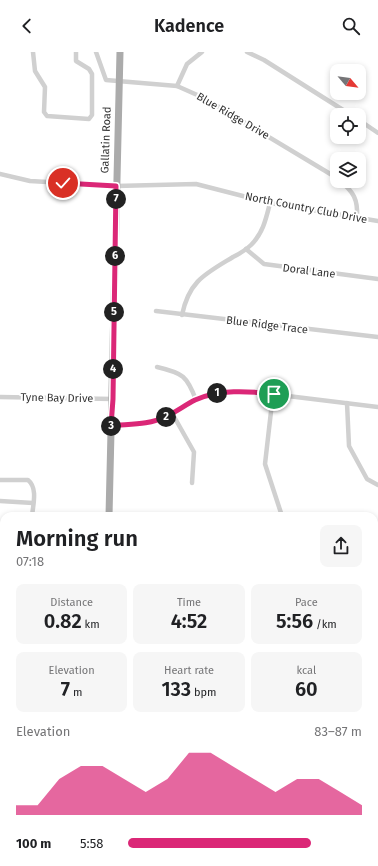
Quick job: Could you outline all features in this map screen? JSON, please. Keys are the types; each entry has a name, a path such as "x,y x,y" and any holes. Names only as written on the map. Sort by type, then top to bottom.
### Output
{"main road":[{"name":"Gallatin Road","path":"109,512 113,399 116,186 120,52"}],"street":[{"path":"33,52 35,70 45,88 44,112 46,116 81,120 89,119 92,115 92,74 89,69 76,61 76,52"},
{"path":"96,52 106,80 119,82"},
{"path":"177,86 187,64 199,52"},
{"path":"247,52 264,60 340,108"},
{"name":"Blue Ridge Drive","path":"119,82 177,86 204,98 330,174"},
{"path":"366,125 378,133"},
{"name":"North Country Club Drive","path":"0,174 30,182 116,186 196,184 270,203 378,221"},
{"path":"348,188 355,195 357,217"},
{"path":"182,315 185,298 193,287 208,272 250,246 264,226 270,203"},
{"name":"Doral Lane","path":"246,249 264,264 378,279"},
{"name":"Blue Ridge Trace","path":"156,311 378,337"},
{"path":"158,367 181,375 189,381 196,400"},
{"path":"111,426 149,422 165,417 196,400 217,393 255,392 378,407"},
{"path":"274,394 265,464 281,512"},
{"name":"Tyne Bay Drive","path":"0,397 113,399"},
{"path":"347,403 349,446 367,479 378,485"},
{"path":"172,413 194,452 192,482"},
{"path":"0,480 28,480 31,482 34,491 32,512"},
{"path":"0,501 33,503"}],"route":[{"path":"63,183 116,186 113,399 111,426 149,422 165,417 196,400 217,393 255,392 274,394"}]}
